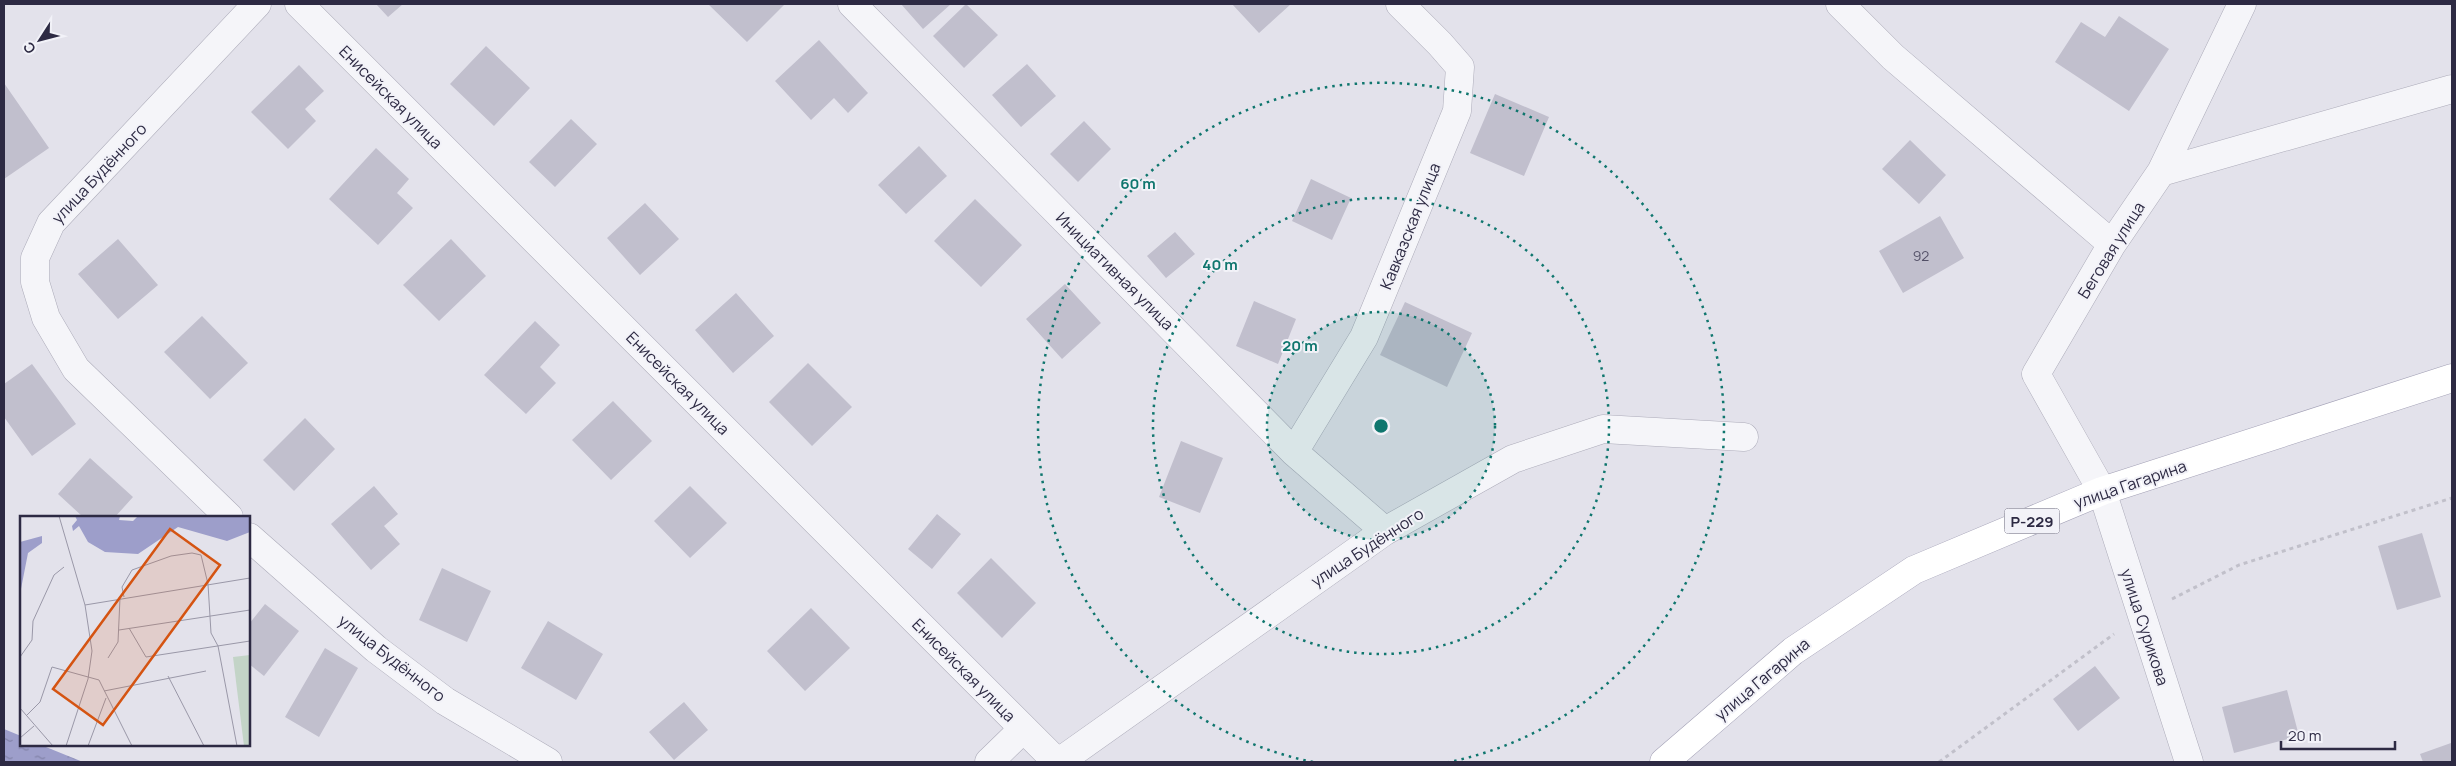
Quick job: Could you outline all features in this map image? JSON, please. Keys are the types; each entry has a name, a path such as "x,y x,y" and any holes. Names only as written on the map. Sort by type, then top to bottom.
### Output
{"main road":[{"name":"улица Гагарина","path":"1664,762 1793,651 1914,570 2102,491 2452,378"}],"street":[{"name":"улица Будённого","path":"228,516 76,368 46,318 35,282 35,258 51,223 257,4"},
{"name":"Енисейская улица","path":"299,4 1058,762"},
{"name":"Инициативная улица","path":"852,4 1294,452 1385,531"},
{"name":"Кавказская улица","path":"1294,452 1364,337 1458,111 1460,67 1400,4"},
{"path":"1840,4 1893,57 2112,244"},
{"name":"Беговая улица","path":"2102,491 2036,374 2112,244 2161,172 2242,4"},
{"path":"2161,172 2452,89"},
{"name":"улица Будённого","path":"1058,762 1385,531 1513,458 1603,429 1744,437"},
{"name":"улица Сурикова","path":"2102,491 2140,615 2189,762"},
{"name":"улица Будённого","path":"250,538 376,648 445,701 548,762"},
{"path":"989,762 1023,729"}],"path":[{"path":"1939,762 2140,615 2239,565 2452,498"}],"water":[{"path":"4,729 20,736 20,746 43,746 83,762 4,762"}],"building":[{"path":"376,4 403,4 388,17"},
{"path":"708,4 785,4 747,42"},
{"path":"901,4 951,4 923,29"},
{"path":"966,4 998,35 964,68 933,36"},
{"path":"1232,4 1291,4 1259,33"},
{"path":"2119,16 2169,49 2129,111 2055,62 2081,22 2105,37"},
{"path":"819,40 868,93 848,113 834,98 811,120 775,81"},
{"path":"486,46 530,88 494,126 450,84"},
{"path":"1027,64 1056,96 1021,127 992,95"},
{"path":"299,65 324,91 305,109 316,121 288,149 251,112"},
{"path":"4,83 49,148 4,179"},
{"path":"1495,94 1549,117 1524,176 1470,153"},
{"path":"571,119 597,144 555,187 529,162"},
{"path":"1084,121 1111,149 1078,182 1050,154"},
{"path":"1910,140 1946,175 1919,204 1882,169"},
{"path":"919,146 947,176 906,214 878,185"},
{"path":"376,148 409,179 397,193 413,208 378,245 329,199"},
{"path":"1311,179 1351,198 1332,240 1292,221"},
{"path":"975,199 1022,245 981,287 934,241"},
{"path":"645,203 679,239 640,275 607,238"},
{"path":"1940,216 1964,258 1903,293 1879,251"},
{"path":"1175,232 1195,254 1166,278 1147,256"},
{"path":"118,239 158,285 118,319 78,274"},
{"path":"451,239 486,276 439,321 403,285"},
{"path":"1065,284 1101,323 1062,359 1026,319"},
{"path":"736,293 774,336 733,373 695,330"},
{"path":"1254,301 1296,319 1278,364 1236,346"},
{"path":"1405,302 1472,333 1447,387 1380,355"},
{"path":"202,316 248,363 210,399 164,352"},
{"path":"535,321 560,345 540,367 556,383 526,414 484,375"},
{"path":"808,363 852,407 812,446 769,402"},
{"path":"32,364 76,424 32,456 4,417 4,384"},
{"path":"613,401 652,441 611,480 572,440"},
{"path":"305,418 335,449 294,491 263,460"},
{"path":"1181,441 1223,458 1200,513 1159,497"},
{"path":"90,458 133,497 116,516 82,516 58,494"},
{"path":"374,486 398,514 384,526 400,544 371,570 331,524"},
{"path":"690,486 727,523 690,558 654,521"},
{"path":"937,514 961,534 932,569 908,549"},
{"path":"2422,533 2441,597 2397,610 2378,546"},
{"path":"991,558 1036,603 1002,638 957,593"},
{"path":"442,568 491,591 467,642 419,620"},
{"path":"265,604 299,631 264,676 250,665 250,623"},
{"path":"811,608 850,648 805,691 767,651"},
{"path":"548,621 603,654 576,700 521,668"},
{"path":"325,648 358,668 319,737 285,717"},
{"path":"2095,666 2120,698 2078,731 2053,699"},
{"path":"2287,690 2299,736 2234,753 2222,707"},
{"path":"684,702 708,730 674,760 649,732"},
{"path":"2451,743 2452,762 2423,762 2420,754"}]}
